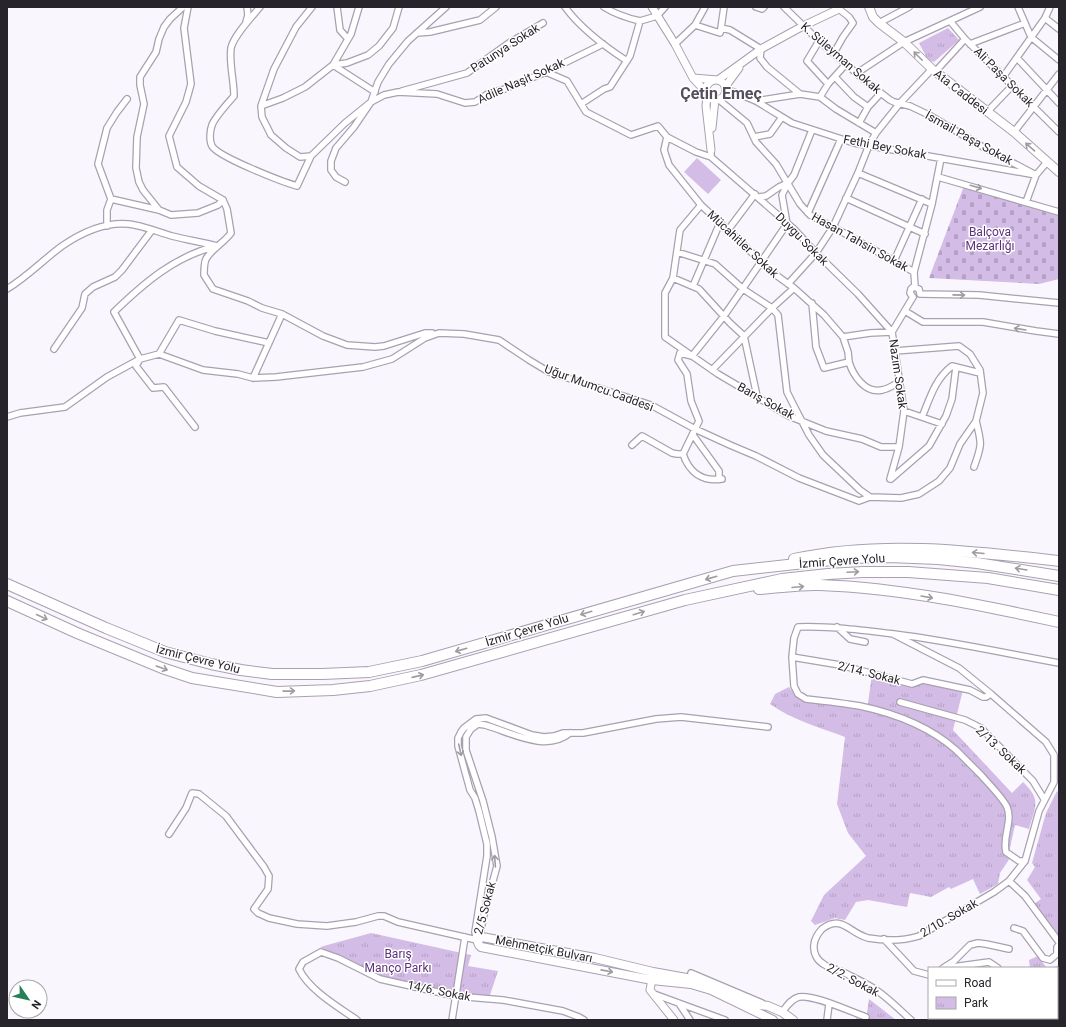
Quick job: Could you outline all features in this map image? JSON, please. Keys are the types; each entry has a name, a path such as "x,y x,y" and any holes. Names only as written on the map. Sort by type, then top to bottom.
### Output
{"highway":[{"path":"733,571 814,555 893,548 977,552 1059,562"},
{"name":"İzmir Çevre Yolu","path":"7,584 106,628 165,652 241,670 272,674 322,674 369,672 422,661 733,571 850,558 889,557 938,559 977,563 1059,576"},
{"name":"İzmir Çevre Yolu","path":"7,601 77,633 162,668 192,678 277,692 333,690 370,686 421,675 685,600 782,579 863,572 908,572 988,578 1059,590"},
{"path":"731,590 819,585 866,588 976,605 1059,622"}],"main road":[{"name":"Ata Caddesi","path":"869,7 873,17 904,42 933,71 1014,132 1059,172"},
{"name":"Mehmetçik Bulvarı","path":"477,940 481,947 691,982 752,1004 768,1006 782,1012 793,1020"},
{"name":"Mehmetçik Bulvarı","path":"691,982 773,1020"}],"street":[{"path":"160,210 143,190 139,182 136,168 136,137 144,104 140,77 156,52 164,27 182,7"},
{"path":"188,7 184,28 191,84 186,102 169,136 177,167 199,186 223,200 227,209 231,233 226,240 217,246 206,259 204,275 213,289 282,314 323,336 347,345 374,347 398,342 424,333 439,333"},
{"path":"243,28 248,15 247,7"},
{"path":"260,7 237,36 232,47 231,60 234,96 212,125 210,136 212,146 218,152 297,186 311,156 371,102"},
{"path":"311,156 300,157 286,148 271,135 262,117 261,106 274,69 296,27 312,7"},
{"path":"337,7 340,30 348,39"},
{"path":"261,106 284,98 305,87 333,65 348,39 360,7"},
{"path":"333,65 347,63 368,55 379,46 393,28 400,7"},
{"path":"345,182 336,177 331,170 331,161 336,148 354,127 371,102 378,82 389,64 408,41 446,7"},
{"path":"417,33 430,32 480,20 496,7"},
{"path":"565,7 572,16 604,44 627,61"},
{"path":"604,7 612,12 640,21 657,16 665,7"},
{"path":"652,7 675,44 693,78 709,97 717,99 723,96 725,88 744,61"},
{"path":"675,44 695,25 705,7"},
{"path":"695,25 720,33 722,28 724,7"},
{"path":"756,7 762,9 764,7"},
{"name":"K. Süleyman Sokak","path":"784,7 819,41 881,93 894,102 900,103"},
{"path":"879,23 909,7"},
{"path":"857,73 904,42 980,7"},
{"path":"1018,7 1032,37 1059,60"},
{"path":"1003,77 1045,18 1050,7"},
{"path":"711,153 706,106 706,88 709,83 718,80 761,49 803,26 841,8 853,23 834,53"},
{"path":"1045,18 1059,29"},
{"path":"546,72 567,81 581,104 604,89 610,88 630,56 640,21"},
{"name":"Ali Paşa Sokak","path":"950,21 965,39 1059,132"},
{"name":"Patunya Sokak","path":"398,92 466,73 509,43 543,23"},
{"path":"970,44 1025,23"},
{"path":"722,28 730,30 761,49"},
{"path":"788,284 816,253 833,227 869,145 876,133 900,103 965,39"},
{"path":"819,41 807,61 828,84"},
{"name":"Adile Naşit Sokak","path":"371,102 384,95 398,92 438,94 465,103 475,102 489,93 502,90 546,72 604,44"},
{"path":"761,49 760,58 767,67 800,94"},
{"path":"1017,58 1059,103"},
{"path":"820,97 828,84 846,64"},
{"path":"333,65 375,92"},
{"path":"1014,132 1059,74"},
{"name":"K. Süleyman Sokak","path":"835,77 854,97 868,107"},
{"path":"693,78 718,80 724,84 725,88"},
{"path":"987,112 1012,86"},
{"name":"Fethi Bey Sokak","path":"725,88 756,101 792,124 840,139 1036,175"},
{"path":"859,123 868,107 881,93"},
{"path":"756,101 800,94 820,97 836,109 876,133"},
{"path":"107,226 107,210 111,198 98,164 107,128 116,112 127,99"},
{"path":"711,153 717,99"},
{"name":"Hasan Tahsin Sokak","path":"717,99 747,123 756,142 776,164 800,204 810,216 833,227 914,272"},
{"name":"İsmail Paşa Sokak","path":"900,103 929,115 983,147 1036,175"},
{"name":"Duygu Sokak","path":"581,104 586,112 631,135 658,126 666,137 696,152 711,153 794,229 858,294 892,332"},
{"path":"754,137 770,134 782,117"},
{"path":"683,454 699,421 691,401 687,374 678,360 680,353 692,356 724,316 787,224 782,195 794,175 812,130"},
{"name":"Mücahitler Sokak","path":"666,137 664,150 669,165 701,204 760,262 812,303 843,337"},
{"path":"808,213 840,139"},
{"path":"915,287 914,272 932,204 938,177 940,158"},
{"path":"1026,202 1036,175 1047,162"},
{"path":"858,173 932,204"},
{"path":"938,177 1059,212"},
{"path":"693,286 719,225 728,230 757,196 766,196 779,187 788,184"},
{"path":"111,198 160,210 171,215 198,213 218,205 223,200"},
{"path":"846,198 925,234"},
{"path":"894,261 922,200"},
{"path":"701,204 680,230 673,278 699,289 744,336 757,396"},
{"path":"7,289 22,280 45,258 79,235 95,228 128,224 217,246"},
{"path":"54,349 82,308 85,294 93,287 115,277 152,230"},
{"path":"140,359 114,312 164,269 202,250 217,246"},
{"path":"677,252 715,264 743,289 772,308 778,316 788,392 809,435 822,455 860,490 870,497"},
{"name":"Barış Sokak","path":"673,278 665,293 665,337 712,370 789,416 826,431 862,439 881,448 899,447"},
{"path":"915,287 920,289 920,294"},
{"path":"915,287 910,291 913,297 917,297 920,294 979,295 1059,303"},
{"path":"712,370 772,308 794,288"},
{"name":"Nazım Sokak","path":"913,297 892,332 904,411 899,447 890,479 929,446 942,424"},
{"path":"812,303 816,347 824,368 848,362"},
{"path":"905,311 923,322 983,322 1059,334"},
{"path":"253,378 282,314"},
{"path":"7,417 20,413 64,407 107,377 140,359 159,354 179,320 216,331 269,343"},
{"path":"892,332 870,333 843,337 848,352 848,362 856,378 871,390 882,390 899,382"},
{"name":"Uğur Mumcu Caddesi","path":"159,354 203,370 238,374 253,378 276,377 363,367 392,359 425,338 439,333 464,334 499,340 548,372 651,405 694,432 730,445 756,456 799,478 858,501 870,497 901,498 918,494 938,481 950,468 960,444 976,421"},
{"path":"895,351 959,346 970,354 980,370 983,393 976,421 981,439 981,449 974,467"},
{"path":"140,359 136,366 153,388 164,388 195,427"},
{"path":"922,417 936,383 952,366 980,373"},
{"path":"904,411 942,424 952,399 956,367"},
{"path":"683,454 689,467 695,473 705,479 720,479 719,471 694,432"},
{"path":"632,445 642,436 672,453 683,454"},
{"path":"893,634 953,664 991,694 1046,742 1054,755 1054,782 1039,811 1025,861 1019,861 1006,852 1005,841 1008,812 1006,804 988,783 955,750 924,729 899,718 860,706 806,699 798,694 794,686 792,657 794,638 798,627 837,627 893,634 940,640 1059,662"},
{"path":"837,627 850,639 865,642"},
{"name":"2/14. Sokak","path":"792,657 840,665 912,684 923,680 970,690 986,697 991,694"},
{"name":"2/13. Sokak","path":"900,702 966,720 981,728 1033,780 1044,799"},
{"name":"2/5 Sokak","path":"477,940 475,932 487,856 487,844 475,798 470,790 458,738 464,728 476,719 486,718 532,736 544,737 563,733 583,734 656,719 681,717 768,727"},
{"name":"2/5 Sokak","path":"477,940 497,866 492,837 483,801 466,750 466,737 471,729 478,724 485,724 536,741 563,739 570,733"},
{"path":"1054,782 1059,786"},
{"path":"169,834 186,808 190,796 195,792 226,816 267,871 269,886 254,909 258,914 297,924 327,926 384,916 398,922 477,940"},
{"name":"2/10. Sokak","path":"818,932 827,925 835,923 842,924 867,937 904,940 919,936 994,892 1009,881 1025,861"},
{"path":"1009,881 1025,896 1059,943 1057,947 1057,954 1050,960 1043,958 1023,931 1014,928"},
{"name":"2/2. Sokak","path":"818,932 814,945 816,958 824,965 842,971 879,992 911,1020"},
{"path":"452,1020 465,937"},
{"path":"884,939 914,971 928,975"},
{"path":"945,967 970,945 978,943 1009,949"},
{"name":"14/6. Sokak","path":"357,1020 310,984 301,974 299,969 303,962 321,952 338,958 380,979 455,996 503,1000 563,1011 584,1020"},
{"path":"952,967 989,962 996,967"},
{"path":"653,976 650,990 674,1020"},
{"path":"653,994 725,1020"},
{"path":"782,1012 790,1002 799,997 811,997 866,1017"},
{"path":"680,1004 690,1020"},
{"path":"827,1020 829,1004"}],"green space":[{"path":"948,28 959,40 934,62 928,60 919,43"},
{"path":"697,158 721,180 708,194 684,172"},
{"name":"Balçova Mezarlığı","path":"964,186 1059,215 1059,279 1039,284 929,278"},
{"path":"872,674 963,690 953,730 1012,793 1023,782 1033,794 1035,799 1035,809 1029,829 1015,825 1009,852 1010,858 1000,873 998,884 980,894 973,879 951,889 949,887 931,897 910,893 907,907 868,900 856,902 845,920 835,918 815,925 811,921 824,895 866,856 848,833 837,804 845,737 797,719 778,710 770,704 775,694 789,687 796,696 806,701 867,710"},
{"path":"1057,791 1059,793 1059,938 1034,904 1041,899 1027,880 1035,867 1032,863 1046,813"},
{"name":"Barış Manço Parkı","path":"371,933 471,955 468,966 498,971 489,998 380,978 320,947"},
{"path":"1038,956 1046,967 1030,967 1029,960"},
{"path":"1059,965 1059,1020 1050,1020 1049,1019 1058,1019 1058,967 1055,967"},
{"path":"869,999 896,1020 866,1020"}],"district":[{"name":"Çetin Emeç","path":"721,93"}]}
